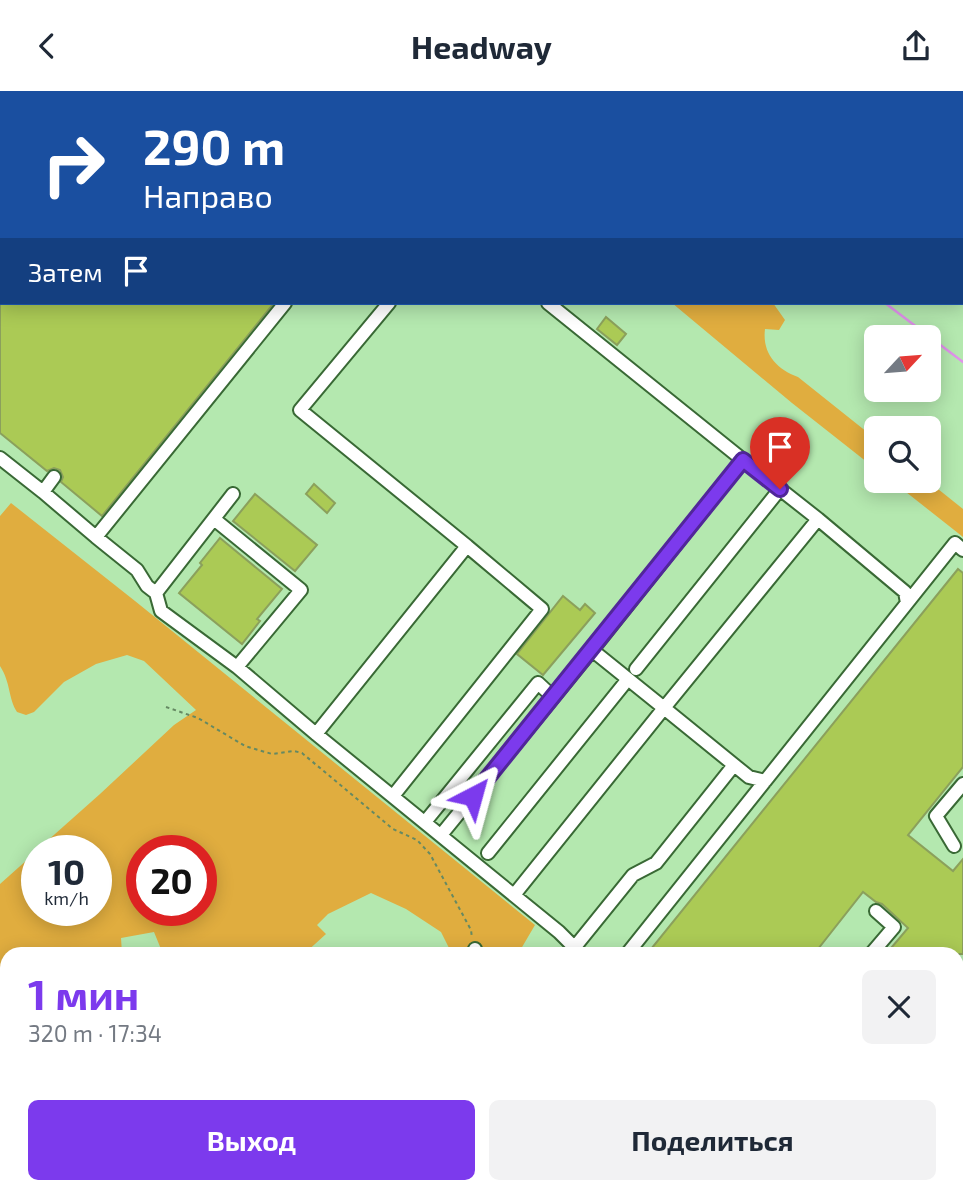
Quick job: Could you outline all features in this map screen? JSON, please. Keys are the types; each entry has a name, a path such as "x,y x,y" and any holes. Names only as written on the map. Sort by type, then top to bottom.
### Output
{"street":[{"path":"96,537 283,305"},
{"path":"386,305 300,410 542,609 393,796"},
{"path":"550,305 818,519 905,592 907,603"},
{"path":"0,458 137,570 147,586 156,593 161,611 237,667 559,932 571,947"},
{"path":"441,835 743,460"},
{"path":"43,492 54,477"},
{"path":"488,853 780,489"},
{"path":"156,593 233,494"},
{"path":"214,519 301,590 237,667"},
{"path":"514,895 818,519"},
{"path":"633,947 955,543 963,550"},
{"path":"316,734 467,546"},
{"path":"592,649 632,674 664,708 748,777 765,781"},
{"path":"425,822 538,683 553,697"},
{"path":"579,947 634,875 656,863 734,765"},
{"path":"954,846 936,816 963,784"},
{"path":"876,911 894,927 877,947"}],"path":[{"path":"166,707 198,718 245,746 272,754 294,751 302,753 393,829 417,840 430,854 454,897 471,930 473,947"}],"shaded area":[{"path":"674,305 774,305 785,320 779,330 765,329 768,353 777,365 798,377 864,430 864,460"},
{"path":"941,491 963,509 963,537 907,493"},
{"path":"11,503 535,925 522,947 448,947 441,932 406,909 371,893 328,914 317,925 326,934 312,947 160,947 154,932 121,938 122,947 0,947 0,884 21,865 21,926 112,926 112,835 54,835 174,725 196,710 144,661 127,655 96,664 64,682 34,712 26,715 17,712 0,666 0,516"}],"building":[{"path":"0,305 272,305 102,516 61,482 63,477 60,470 54,468 47,471 0,433"},
{"path":"606,317 626,334 617,345 597,329"},
{"path":"314,484 335,503 327,513 306,494"},
{"path":"255,494 317,545 295,571 233,521"},
{"path":"220,538 282,589 257,619 260,621 242,644 179,593"},
{"path":"958,569 963,573 963,767 908,835 953,871 963,859 963,947 892,947 908,928 882,904 863,892 820,947 653,947"},
{"path":"563,596 580,610 585,604 595,613 543,675 517,654"}],"waterway":[{"path":"888,305 963,362"}],"route":[{"path":"473,796 743,460 780,489"}]}
